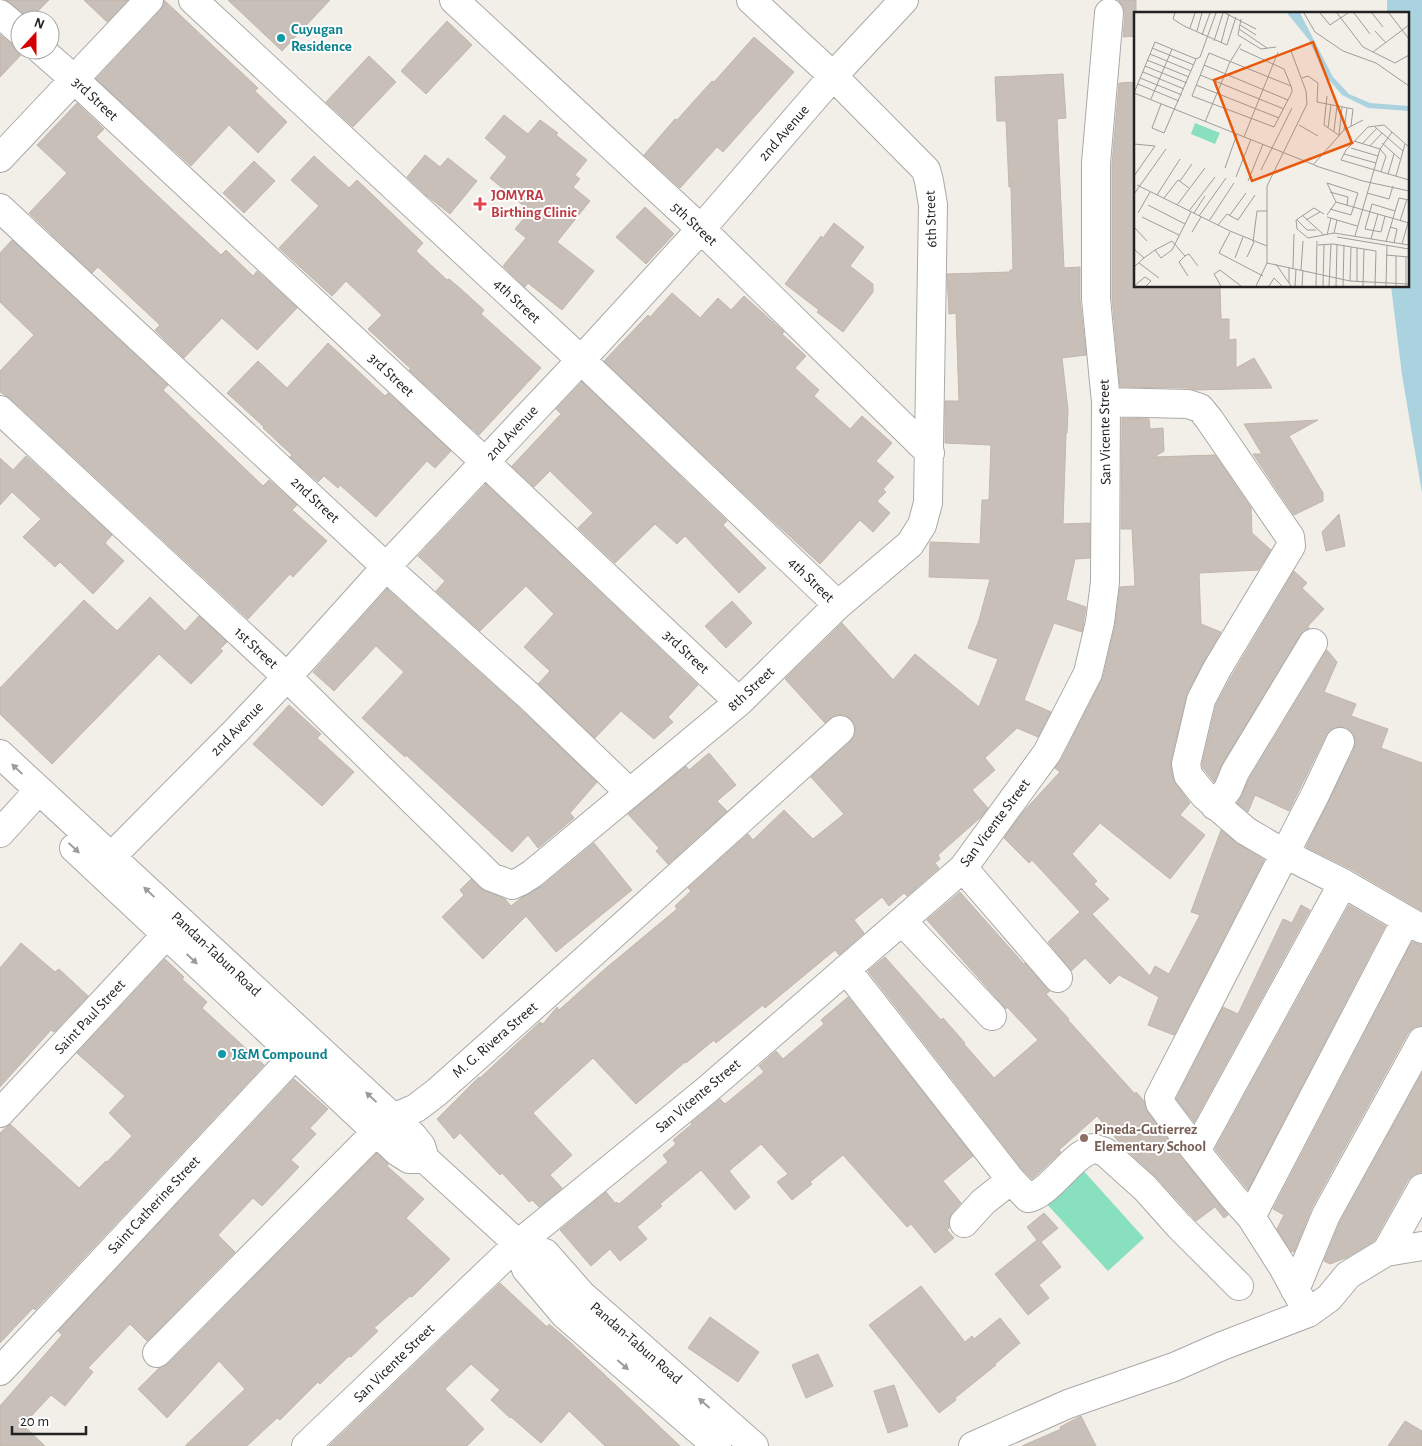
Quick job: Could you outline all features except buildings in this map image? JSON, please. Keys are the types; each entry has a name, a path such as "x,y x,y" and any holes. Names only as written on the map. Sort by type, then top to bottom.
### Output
{"street":[{"path":"0,158 149,0"},
{"name":"4th Street","path":"193,0 581,360 838,605"},
{"name":"5th Street","path":"454,0 701,229 930,453"},
{"name":"6th Street","path":"751,0 833,76 926,170 934,205 930,453"},
{"name":"2nd Avenue","path":"111,856 235,732 386,567 581,360 701,229 833,76 904,0"},
{"name":"San Vicente Street","path":"306,1446 518,1244 708,1089 962,868 1047,752 1088,673 1100,622 1105,582 1106,402 1096,299 1096,162 1110,13"},
{"path":"0,14 10,22"},
{"name":"3rd Street","path":"52,60 485,462 738,702"},
{"name":"2nd Street","path":"0,208 386,567 529,696 628,792"},
{"path":"1106,402 1188,404 1200,408 1290,537 1291,546 1216,669 1201,700 1186,764 1188,774 1204,795 1246,831 1414,924 1251,1217"},
{"name":"1st Street","path":"0,410 287,677 491,877 512,885"},
{"name":"8th Street","path":"512,885 532,874 738,702 838,605 910,544 922,526 928,503 930,453"},
{"path":"1216,806 1228,789 1235,772 1313,643"},
{"name":"M. G. Rivera Street","path":"157,1353 385,1125 416,1108 437,1092 840,730"},
{"path":"1301,1302 1283,1267 1251,1217 1196,1151 1160,1103 1159,1098 1285,854 1340,742"},
{"name":"Pandan-Tabun Road","path":"0,754 33,797 385,1125 417,1141 421,1146 425,1160 518,1244 526,1269 574,1305 720,1438 754,1446"},
{"name":"Pandan-Tabun Road","path":"0,779 33,797 111,856 173,928"},
{"path":"0,834 33,797"},
{"path":"962,868 1058,978"},
{"path":"1196,1151 1343,883"},
{"path":"902,921 992,1016"},
{"name":"Saint Paul Street","path":"0,1113 173,928"},
{"path":"846,969 1019,1189 1034,1197 1079,1156 1093,1148 1105,1152 1144,1188 1239,1286"},
{"path":"1301,1302 1326,1215 1422,1041"},
{"name":"Saint Catherine Street","path":"0,1371 302,1047"},
{"path":"1386,1252 1422,1188"},
{"path":"964,1223 983,1202 1019,1189"},
{"path":"973,1446 1068,1404 1174,1367 1222,1346 1301,1302 1329,1298 1348,1276 1386,1252 1422,1246"}],"green space":[{"path":"1081,1168 1144,1238 1108,1271 1044,1201"}],"water":[{"path":"1387,0 1422,0 1422,493 1402,375 1391,288 1410,288 1410,12 1387,12"}],"place":[{"name":"Cuyugan Residence","path":"281,38"},
{"name":"JOMYRA Birthing Clinic","path":"480,204"},
{"name":"J&M Compound","path":"222,1054"},
{"name":"Pineda-Gutierrez Elementary School","path":"1084,1138"}]}
